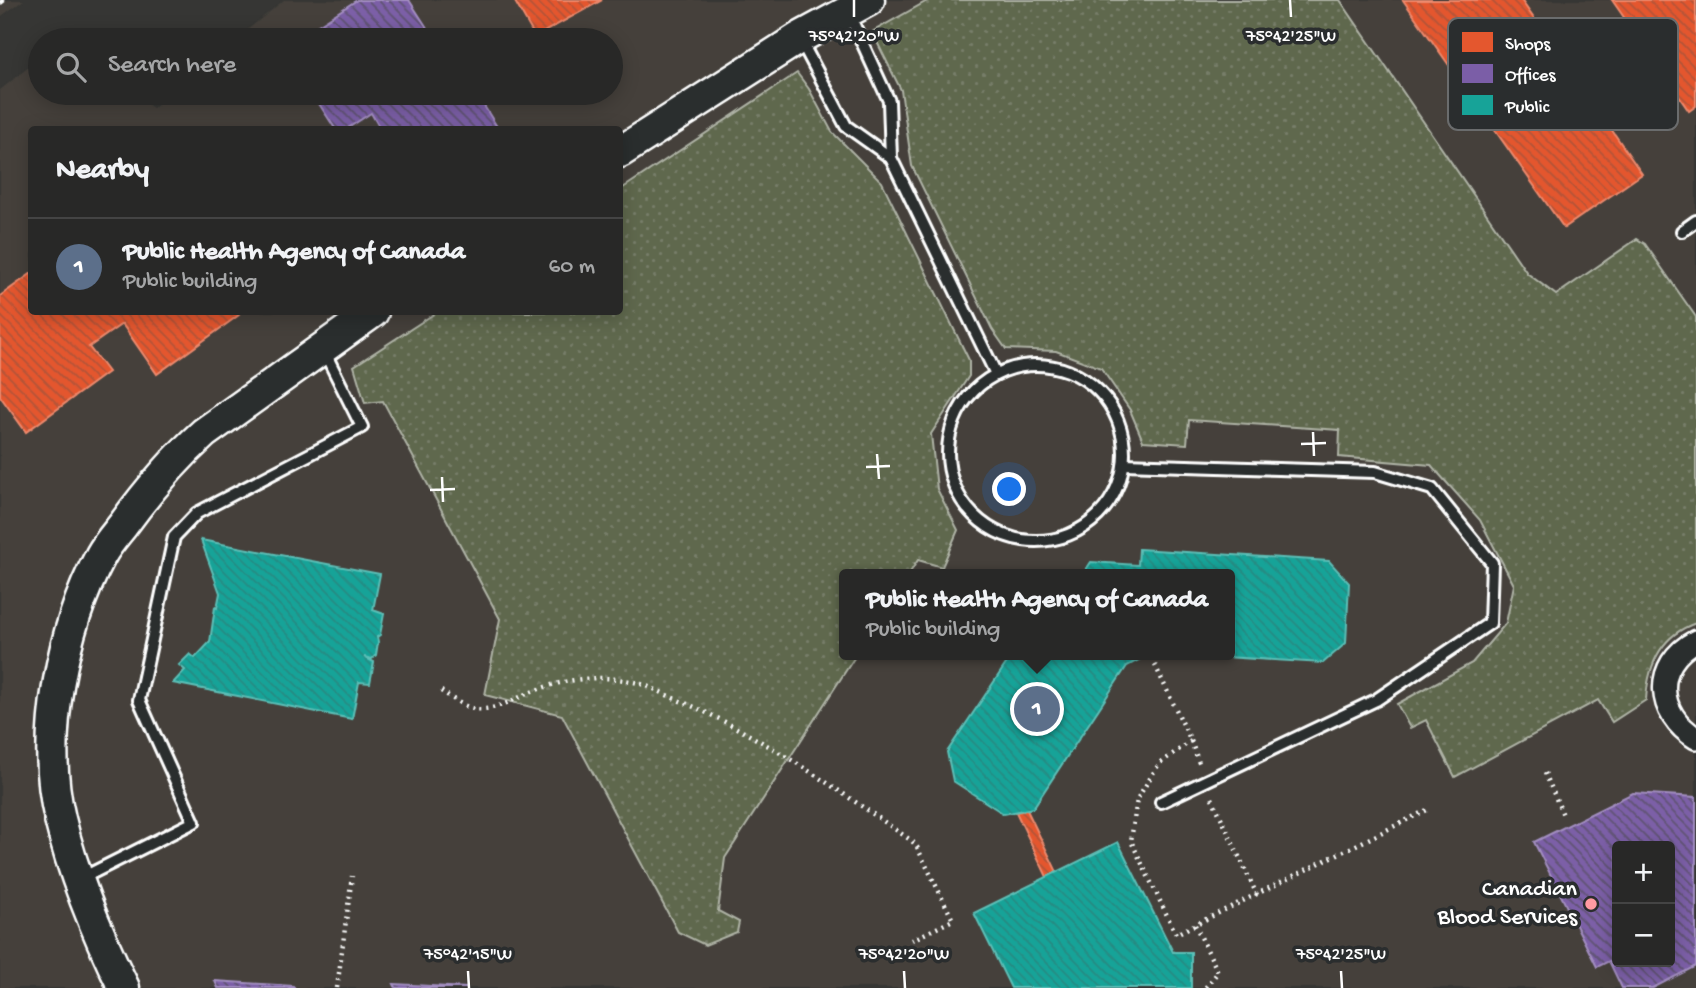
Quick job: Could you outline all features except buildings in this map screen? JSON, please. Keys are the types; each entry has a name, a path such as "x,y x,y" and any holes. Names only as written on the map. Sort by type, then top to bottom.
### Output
{"street":[{"path":"623,150 799,38 859,6"},
{"path":"124,988 99,937 77,880 59,817 56,794 55,695 71,631 85,591 102,553 184,450 369,315"},
{"path":"1696,641 1675,657 1667,672 1664,687 1672,718 1683,730 1696,738"}],"lane":[{"path":"859,6 889,101 891,158 996,374"},
{"path":"799,38 846,126 891,158"},
{"path":"1682,231 1696,221"},
{"path":"77,880 194,822 139,700 174,537 197,513 362,427 322,348"},
{"path":"1026,365 1058,367 1087,380 1110,403 1122,432 1124,464 1117,489 1104,510 1084,527 1061,537 1036,541 1011,537 988,526 965,506 951,478 948,448 954,418 971,393 996,374 1026,365"},
{"path":"1124,464 1375,472 1432,489 1492,563 1490,623 1376,700 1161,802"}],"path":[{"path":"1155,664 1191,741 1214,804 1257,895"},
{"path":"441,691 466,707 484,710 536,690 566,682 611,678 636,682 710,714 782,752 917,847 953,920 912,940"},
{"path":"1191,741 1159,764 1137,799 1131,841 1176,934 1429,809"},
{"path":"1545,773 1563,815"},
{"path":"337,988 352,876"},
{"path":"1195,925 1218,971 1205,988"}],"shaded area":[{"path":"0,0 24,0 0,17"},
{"path":"284,0 1696,0 1696,988 0,988 0,90 28,68 28,105 149,105 153,108 157,105 623,105 623,28 250,28"}],"green space":[{"path":"929,0 1340,0 1527,273 1556,295 1637,239 1645,244 1696,317 1696,623 1684,628 1665,643 1653,663 1646,700 1612,722 1598,700 1455,777 1426,720 1410,728 1397,704 1472,663 1506,623 1514,585 1480,520 1431,465 1339,457 1340,430 1189,420 1187,444 1143,441 1130,410 1101,368 1056,351 1006,349 992,329 912,166 901,90 872,32"},
{"path":"797,73 809,89 832,132 882,182 969,360 969,376 931,434 937,489 958,530 942,567 918,560 912,569 839,569 839,660 853,660 725,858 718,911 739,922 737,932 705,945 678,932 562,715 485,695 500,619 383,401 365,403 354,366 432,315 623,315 623,188"}],"railway":[{"path":"0,3 4,0"}],"place":[{"name":"Public Health Agency of Canada","path":"1037,709"},
{"name":"Canadian Blood Services","path":"1591,904"}]}
